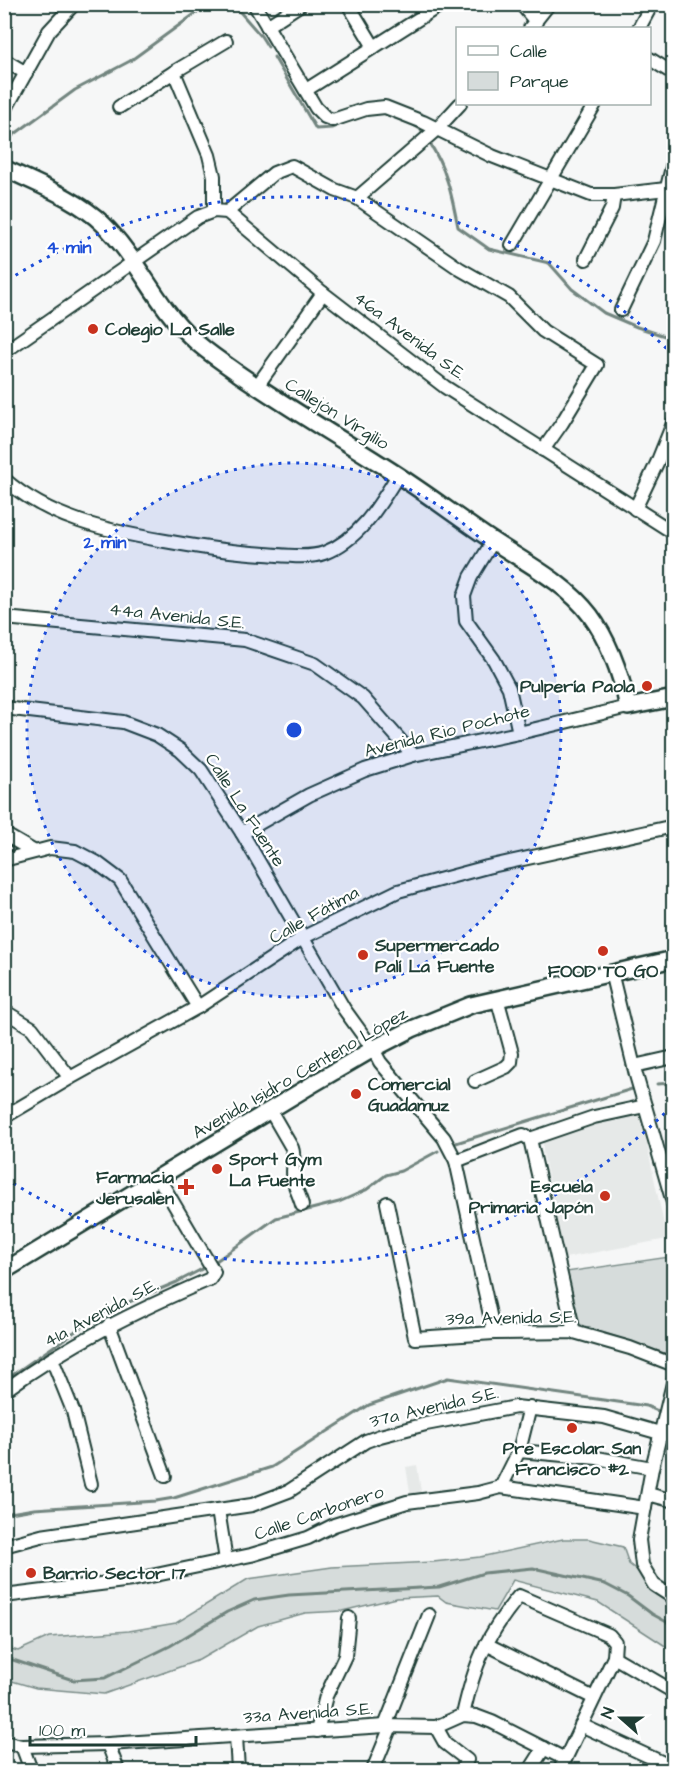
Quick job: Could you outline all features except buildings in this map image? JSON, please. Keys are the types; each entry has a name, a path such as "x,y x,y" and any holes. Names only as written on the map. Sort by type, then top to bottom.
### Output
{"street":[{"path":"4,112 49,31 74,4"},
{"path":"254,4 316,108 325,117 333,120 366,109 385,107 492,156 591,195 614,195 669,182"},
{"path":"267,26 301,4"},
{"path":"348,4 374,47"},
{"path":"306,90 441,4"},
{"path":"521,4 533,25 549,4"},
{"path":"640,27 652,4"},
{"path":"119,107 226,41"},
{"path":"4,60 26,73"},
{"path":"651,60 674,74"},
{"path":"174,72 209,155 214,176 213,211"},
{"path":"357,198 437,129 459,105"},
{"path":"512,244 594,105"},
{"path":"621,310 654,242 674,159"},
{"path":"4,352 198,217 213,211 227,212 274,173 292,166 335,190 357,198 460,269 509,297 543,331 597,365 543,450"},
{"name":"Callejón Virgilio","path":"4,168 81,207 103,224 172,318 192,338 257,386 399,475 565,590 590,615 608,645 622,679 628,707"},
{"path":"586,259 612,208 614,195"},
{"name":"46a Avenida S.E.","path":"227,212 323,293 445,387 674,534"},
{"path":"257,386 323,293"},
{"path":"634,509 657,463 674,421"},
{"path":"4,479 19,492 58,514 108,531 226,552 294,555 323,554 353,537 373,516 399,475"},
{"path":"493,541 471,577 464,596 466,621 494,660 509,688 519,733"},
{"name":"44a Avenida S.E.","path":"4,618 245,640 315,664 363,698 413,755"},
{"name":"Avenida Rio Pochote","path":"242,833 318,791 365,770 413,755 674,698"},
{"name":"Calle La Fuente","path":"4,708 123,722 157,735 180,750 201,770 242,833 344,1009 380,1062 444,1138 456,1161 494,1333"},
{"name":"Calle Fátima","path":"4,1118 70,1078 198,1007 304,938 398,891 487,867 674,826"},
{"path":"4,834 33,851"},
{"path":"4,860 50,848 75,851 96,862 120,880 198,1007"},
{"name":"Avenida Isidro Centeno López","path":"4,1271 270,1110 373,1049 412,1029 471,1005 497,998 674,959"},
{"path":"611,972 645,1106 670,1176 674,1206"},
{"path":"475,1081 512,1062 512,1053 497,998"},
{"path":"4,1011 32,1028 70,1078"},
{"path":"634,1066 674,1057"},
{"path":"530,1139 594,1117 645,1106"},
{"path":"270,1110 292,1148 294,1181 302,1205"},
{"path":"456,1161 523,1135 530,1139 574,1332"},
{"name":"41a Avenida S.E.","path":"4,1391 52,1359 109,1326 210,1279 214,1272 158,1178"},
{"name":"39a Avenida S.E.","path":"387,1203 415,1338 494,1333 574,1332 630,1348 674,1365"},
{"path":"109,1326 165,1476"},
{"path":"52,1359 73,1411 91,1484"},
{"path":"674,1379 652,1468 639,1540 642,1565 654,1585 674,1598"},
{"name":"37a Avenida S.E.","path":"4,1546 41,1536 252,1505 289,1491 366,1441 516,1407 604,1417 660,1435 674,1437"},
{"path":"501,1487 519,1451 530,1407"},
{"path":"519,1451 597,1458 652,1468"},
{"name":"Calle Carbonero","path":"4,1596 132,1580 226,1560 308,1538 334,1526 406,1502 478,1493 501,1487 645,1508"},
{"path":"648,1494 674,1501"},
{"path":"218,1510 226,1560"},
{"path":"560,1770 614,1657 615,1642 609,1635 519,1596 500,1619 486,1644 472,1675 463,1715 492,1722 565,1759"},
{"path":"373,1770 429,1616"},
{"path":"317,1731 326,1696 345,1656 349,1618"},
{"path":"486,1644 594,1698"},
{"path":"614,1657 674,1692"},
{"name":"33a Avenida S.E.","path":"4,1742 22,1746 108,1744 388,1726 436,1727 463,1715"},
{"path":"581,1725 674,1768"},
{"path":"436,1727 445,1743 467,1760 462,1770"},
{"path":"236,1736 238,1770"},
{"path":"108,1744 118,1770"},
{"path":"22,1746 31,1770"},
{"path":"530,1770 544,1748"}],"shaded area":[{"name":"Escuela Primaria Japón","path":"640,1112 667,1239 565,1258 543,1153 543,1140"},
{"path":"417,1465 422,1498 411,1498 406,1467"}],"green space":[{"path":"669,1257 667,1354 578,1324 566,1272"},
{"path":"563,1539 589,1539 623,1547 629,1564 673,1598 673,1651 598,1602 513,1580 495,1611 446,1602 438,1596 397,1598 342,1611 305,1613 258,1626 199,1660 104,1694 36,1688 5,1679 4,1647 18,1651 49,1637 129,1631 176,1623 248,1579 332,1567 433,1562 480,1557"}],"waterway":[{"path":"4,142 75,90 130,61 211,4"},
{"path":"233,4 268,47"},
{"path":"274,57 316,129 332,128 348,121"},
{"path":"409,122 420,129 424,135"},
{"path":"428,141 444,171 458,227 489,249 549,263 572,289 604,313 674,339"},
{"path":"657,1084 674,1083"},
{"path":"456,1143 632,1089"},
{"path":"212,1264 276,1218 339,1202 366,1190 386,1175 401,1171 438,1151"},
{"path":"4,1381 100,1314 177,1282 206,1267"},
{"path":"4,1514 34,1509 174,1498 272,1467 369,1405 448,1378 646,1406 658,1411"},
{"path":"4,1657 73,1680 105,1678 170,1646 227,1612 254,1600 289,1595 439,1587 484,1573 533,1568 605,1584 674,1626"}],"place":[{"name":"Colegio La Salle","path":"93,329"},
{"name":"Pulpería Paola","path":"647,686"},
{"name":"FOOD TO GO","path":"603,951"},
{"name":"Supermercado Palí La Fuente","path":"363,955"},
{"name":"Comercial Guadamuz","path":"356,1094"},
{"name":"Sport Gym La Fuente","path":"217,1169"},
{"name":"Farmacia Jerusalen","path":"186,1187"},
{"name":"Escuela Primaria Japón","path":"605,1196"},
{"name":"Pre Escolar San Francisco #2","path":"572,1428"},
{"name":"Barrio Sector 17","path":"31,1573"}]}
